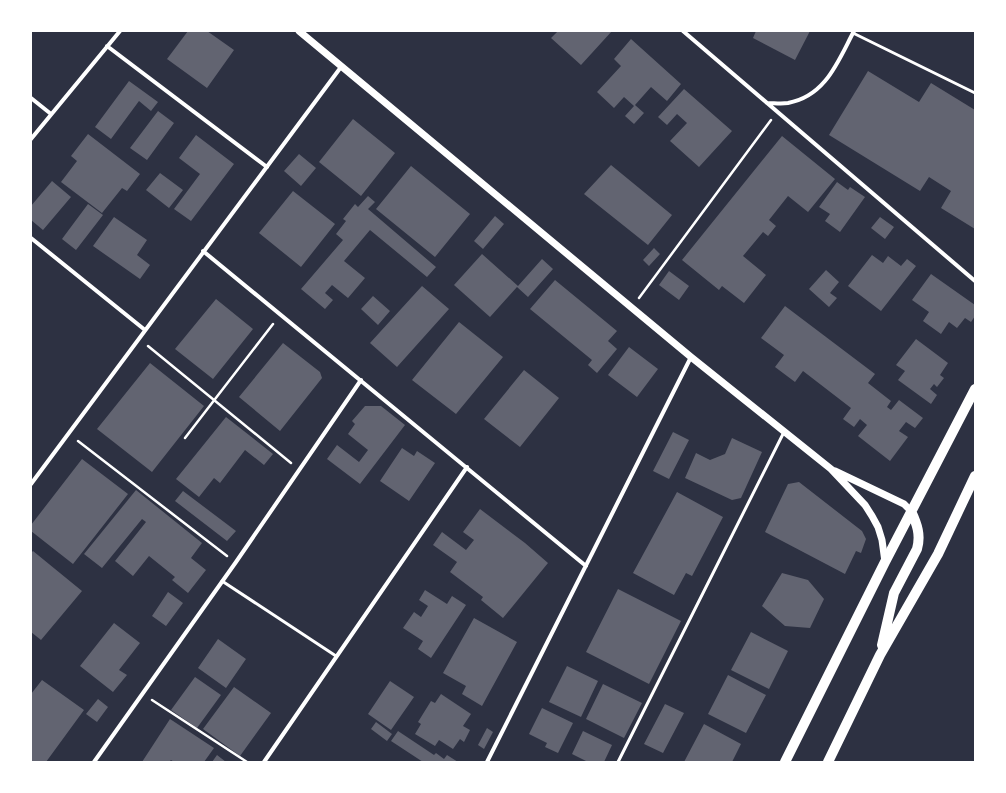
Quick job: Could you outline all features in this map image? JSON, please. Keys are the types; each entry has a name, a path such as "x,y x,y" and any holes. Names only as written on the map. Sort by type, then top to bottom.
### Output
{"main road":[{"path":"785,762 885,562 975,389"},
{"path":"828,762 880,655 938,554 975,476"},
{"path":"880,655 894,593 917,549 919,542 918,527 911,511"}],"street":[{"path":"31,139 120,31"},
{"path":"299,31 691,357 831,469 865,505 872,516 878,527 882,540 885,562"},
{"path":"683,31 975,281"},
{"path":"767,103 788,103 800,100 822,85 831,76 853,32"},
{"path":"107,46 267,167"},
{"path":"31,484 341,67"},
{"path":"31,98 52,114"},
{"path":"31,238 145,330"},
{"path":"203,251 586,566"},
{"path":"487,762 691,357"},
{"path":"94,762 236,562 361,380"},
{"path":"264,762 467,467"},
{"path":"831,469 898,501 911,511"}],"lane":[{"path":"853,32 975,93"},
{"path":"618,762 784,432"},
{"path":"222,581 336,656"}],"path":[{"path":"632,308 777,112"},
{"path":"185,438 281,314"},
{"path":"138,339 300,469"},
{"path":"68,434 236,562"},
{"path":"142,694 247,762"}],"building":[{"path":"188,31 207,31 234,50 207,88 167,59"},
{"path":"558,31 612,31 581,65 551,38"},
{"path":"756,31 810,31 795,60 753,38"},
{"path":"631,39 681,84 667,101 651,87 635,105 644,113 634,124 625,116 634,106 624,97 614,108 597,92 621,66 614,59"},
{"path":"868,71 919,102 931,83 975,110 975,229 941,208 951,191 929,177 920,191 829,135"},
{"path":"129,81 158,102 151,111 139,101 111,139 95,127"},
{"path":"684,89 732,131 699,167 670,141 687,123 677,114 667,125 658,117"},
{"path":"158,111 174,123 147,160 130,148"},
{"path":"353,119 395,153 361,196 319,162"},
{"path":"88,134 140,174 127,191 122,188 102,213 61,182 77,161 71,156"},
{"path":"196,135 234,164 191,221 174,209 200,174 179,158"},
{"path":"782,136 835,179 808,212 788,196 769,220 776,226 768,236 763,232 743,256 766,275 744,303 722,286 719,290 682,260"},
{"path":"299,154 316,168 301,186 284,171"},
{"path":"611,165 672,215 648,245 584,194"},
{"path":"411,166 470,214 435,257 376,209"},
{"path":"160,173 183,190 169,208 146,190"},
{"path":"52,181 71,197 43,230 31,220 31,206"},
{"path":"837,182 848,190 850,187 865,197 840,232 825,221 830,214 819,207"},
{"path":"293,191 335,224 301,267 259,233"},
{"path":"368,196 375,202 368,209 436,267 427,277 370,230 344,261 365,278 348,298 332,285 325,293 333,300 325,309 301,289 343,240 336,234 346,221 343,219 355,204 358,207"},
{"path":"88,204 103,215 76,250 62,239"},
{"path":"495,216 504,224 483,249 474,241"},
{"path":"114,217 147,240 137,255 150,265 140,279 93,246"},
{"path":"880,217 894,227 885,239 871,228"},
{"path":"654,248 660,254 649,266 643,260"},
{"path":"482,254 518,286 542,259 553,269 528,297 517,287 490,317 454,285"},
{"path":"872,255 883,263 888,256 901,266 907,259 916,266 881,311 848,286"},
{"path":"826,270 839,282 830,293 837,298 829,307 809,289"},
{"path":"669,271 689,286 679,300 659,285"},
{"path":"931,274 975,305 975,316 971,322 965,318 957,328 949,322 941,334 923,321 929,312 912,300"},
{"path":"555,280 617,331 608,341 617,349 597,373 588,365 592,360 530,309"},
{"path":"422,286 449,309 397,367 370,343"},
{"path":"373,296 390,311 378,325 361,309"},
{"path":"216,299 253,329 213,379 175,349"},
{"path":"785,306 875,374 868,383 891,401 887,407 891,410 899,400 923,418 915,428 906,422 899,431 908,437 890,461 858,436 867,425 860,419 854,427 843,419 851,408 803,371 795,382 775,367 784,355 761,338"},
{"path":"459,322 503,357 456,414 412,380"},
{"path":"916,339 948,363 940,375 944,378 937,387 934,384 930,389 937,395 931,404 898,380 905,371 896,365"},
{"path":"283,343 320,372 322,378 280,431 239,397"},
{"path":"629,347 658,369 637,397 608,375"},
{"path":"150,363 204,406 152,472 97,429"},
{"path":"524,370 559,398 520,447 484,419"},
{"path":"365,406 381,406 405,425 360,484 327,459 337,445 359,462 368,450 348,434 355,424 352,421"},
{"path":"226,417 273,454 264,465 245,450 220,483 214,478 199,497 176,479"},
{"path":"673,432 689,440 669,479 653,471"},
{"path":"732,438 762,452 741,498 732,500 685,478 696,453 710,460 725,454"},
{"path":"402,448 414,456 417,451 435,463 409,501 380,481"},
{"path":"82,459 128,494 73,564 31,531 31,525"},
{"path":"799,482 862,531 866,539 861,553 856,551 845,574 765,532 788,484"},
{"path":"136,490 202,543 191,558 206,570 188,593 172,580 175,577 149,556 133,576 115,561 146,522 142,519 102,568 84,554"},
{"path":"183,491 236,531 227,541 175,501"},
{"path":"677,492 723,517 692,576 686,573 674,595 633,573"},
{"path":"480,509 525,543 548,563 503,618 481,600 483,597 450,572 457,562 433,545 442,532 466,550 474,540 463,532"},
{"path":"33,551 82,591 41,640 31,632 31,553"},
{"path":"782,573 808,580 824,599 810,628 785,626 762,606"},
{"path":"618,589 681,621 649,684 586,652"},
{"path":"425,590 447,604 452,596 466,605 431,658 418,649 423,641 403,628 414,612 421,617 428,606 419,600"},
{"path":"168,592 183,603 166,626 152,616"},
{"path":"474,618 517,642 482,706 462,694 466,686 443,673"},
{"path":"114,623 140,643 119,670 127,675 113,692 80,666"},
{"path":"751,632 788,651 769,689 731,670"},
{"path":"218,639 246,659 226,688 198,668"},
{"path":"567,666 598,681 581,717 549,702"},
{"path":"728,675 766,695 746,733 708,714"},
{"path":"195,677 221,695 197,728 171,710"},
{"path":"42,680 84,710 46,762 31,762 31,694"},
{"path":"390,681 414,697 391,730 368,714"},
{"path":"603,684 642,703 624,738 586,719"},
{"path":"234,687 271,713 240,756 203,729"},
{"path":"441,694 471,714 463,726 470,730 464,742 460,739 453,749 439,740 435,746 415,734 421,724 418,722 431,701 435,703"},
{"path":"98,699 108,707 97,722 86,714"},
{"path":"665,704 684,713 663,753 644,744"},
{"path":"542,708 573,723 558,753 545,747 547,743 529,734"},
{"path":"170,719 214,748 204,762 174,762 171,760 169,762 142,762"},
{"path":"376,722 392,734 387,741 371,729"},
{"path":"704,724 741,744 732,762 684,762"},
{"path":"487,728 493,732 484,749 478,745"},
{"path":"398,731 434,755 436,753 444,759 447,755 458,762 423,762 391,741"},
{"path":"583,731 612,745 604,762 588,762 572,754"},
{"path":"217,755 226,762 212,762"}]}
